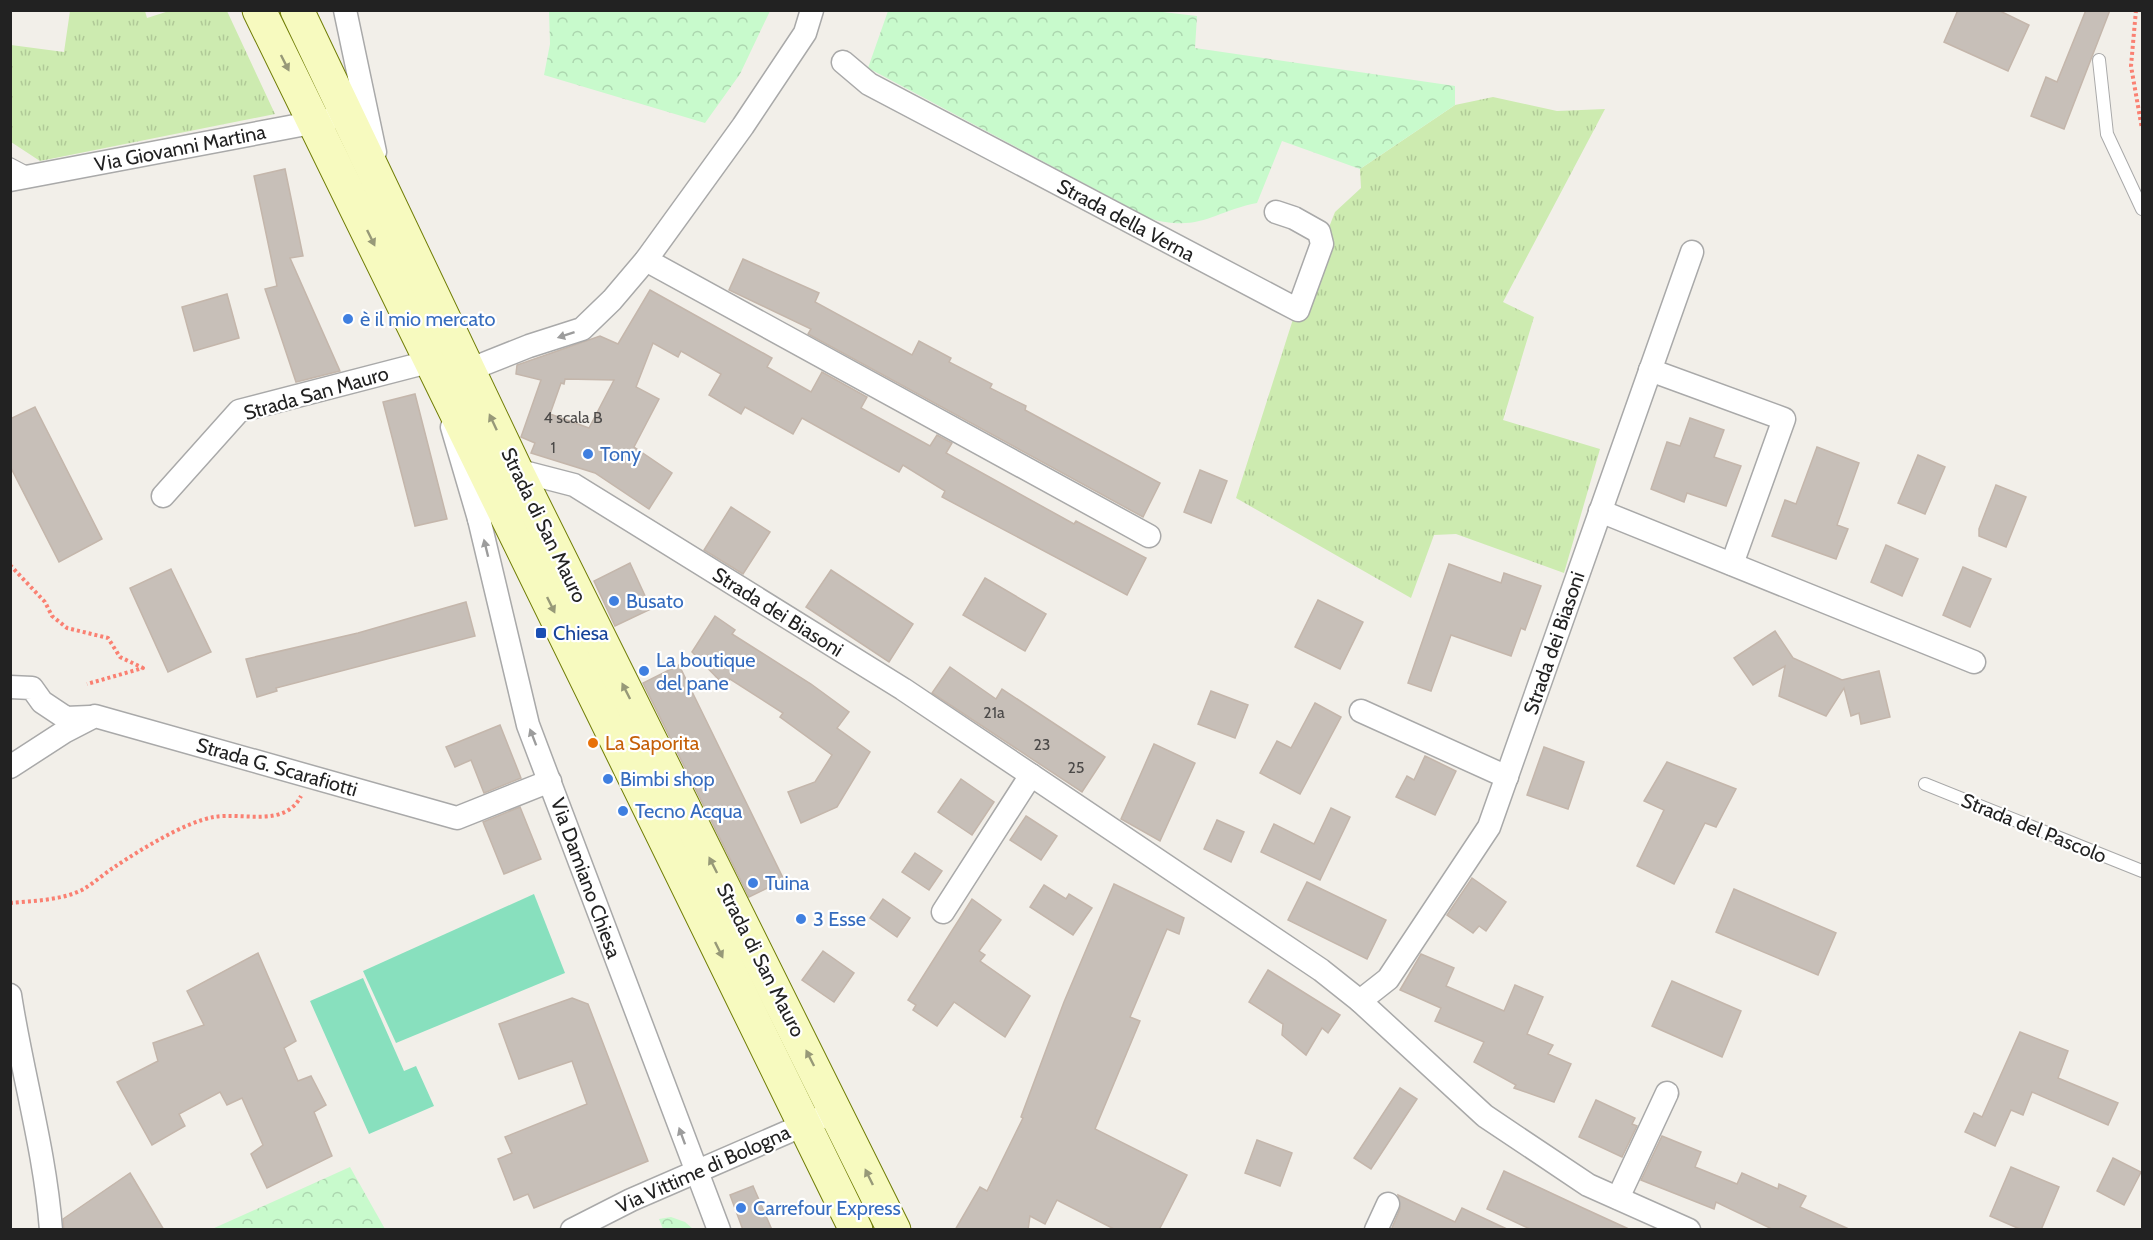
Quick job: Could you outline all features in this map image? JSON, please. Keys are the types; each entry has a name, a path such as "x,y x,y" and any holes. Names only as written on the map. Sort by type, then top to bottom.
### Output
{"main road":[{"name":"Strada di San Mauro","path":"259,10 315,122 447,371"},
{"name":"Strada di San Mauro","path":"297,10 382,186 447,371 497,495 856,1230"},
{"name":"Strada di San Mauro","path":"497,495 836,1111 894,1230"}],"street":[{"path":"345,10 382,186"},
{"path":"447,371 582,330 612,300 646,260 805,33 812,10"},
{"name":"Strada della Verna","path":"843,62 868,84 1298,310 1322,244 1319,232 1294,218 1275,212"},
{"name":"Via Giovanni Martina","path":"21,178 349,116"},
{"name":"Strada dei Biasoni","path":"1360,1001 1388,979 1489,827 1692,252"},
{"path":"646,260 1149,537"},
{"path":"1650,369 1784,419 1732,564"},
{"name":"Strada San Mauro","path":"163,496 239,411 447,371"},
{"name":"Strada dei Biasoni","path":"497,495 574,485 903,689 1321,970 1360,1001 1485,1116 1588,1185 1689,1230"},
{"name":"Via Damiano Chiesa","path":"497,495 528,725 719,1230"},
{"path":"1600,511 1974,662"},
{"name":"Strada G. Scarafiotti","path":"10,687 32,688 42,702 66,718 95,716 457,818 550,781"},
{"path":"1361,711 1507,777"},
{"path":"10,767 64,732 95,716"},
{"path":"943,912 1030,776"},
{"path":"10,994 15,1059 47,1182 51,1230"},
{"path":"1618,1198 1667,1093"},
{"name":"Via Vittime di Bologna","path":"572,1230 631,1200 836,1111"},
{"path":"1376,1230 1388,1204"}],"lane":[{"path":"2099,60 2107,134 2142,209"},
{"path":"10,164 21,178"},
{"name":"Strada del Pascolo","path":"1925,784 2142,871"}],"path":[{"path":"2136,10 2131,66 2142,129"},
{"path":"10,565 45,602 52,616 67,628 108,638 120,657 143,668 87,684"},
{"path":"10,903 42,900 81,890 128,859 185,828 213,817 278,816 296,806 311,776"}],"green space":[{"path":"549,10 770,11 740,74 705,123 544,75 550,44"},
{"path":"70,11 145,11 147,18 169,11 227,11 275,114 40,161 11,142 11,45 64,52"},
{"path":"888,11 1154,11 1197,16 1195,48 1455,86 1455,105 1360,169 1282,141 1257,203 1195,222 1168,222 1151,219 868,68"},
{"path":"1493,97 1557,111 1605,109 1503,302 1534,317 1503,420 1600,449 1564,573 1456,534 1434,535 1411,598 1236,498 1294,316 1335,212 1361,188 1360,169 1455,105"},
{"path":"534,894 565,973 396,1043 363,971"},
{"path":"363,978 404,1071 416,1066 434,1106 369,1134 310,1001"},
{"path":"350,1167 385,1229 212,1229"},
{"path":"671,1217 685,1222 693,1229 663,1229 659,1219"}],"building":[{"path":"1958,10 1998,10 2029,25 2008,71 1944,42"},
{"path":"2086,10 2110,10 2064,129 2031,116 2046,77 2057,82"},
{"path":"285,169 303,256 290,258 340,371 296,382 265,289 277,286 254,176"},
{"path":"743,259 819,293 815,302 912,355 919,341 951,358 949,362 992,384 990,388 1026,406 1025,410 1160,483 1143,517 808,334 811,329 729,290"},
{"path":"650,290 772,358 767,367 811,392 822,372 867,397 861,408 930,446 937,435 952,443 946,453 1074,524 1076,521 1146,558 1127,595 942,497 945,491 903,465 899,472 802,418 793,434 745,407 741,414 709,395 721,374 681,351 678,357 653,343 636,387 659,399 634,447 672,473 649,509 595,473 531,453 535,443 521,437 541,380 516,374 517,365 600,336 618,344","holes":["565,379 614,380 589,428 550,414 561,383 564,384"]},
{"path":"227,294 239,338 194,351 182,307"},
{"path":"415,394 447,519 415,526 383,402"},
{"path":"35,407 102,539 59,562 10,466 10,419"},
{"path":"1690,418 1724,430 1714,457 1741,466 1726,506 1687,493 1684,502 1651,489 1667,442 1680,446"},
{"path":"1817,447 1859,463 1837,525 1848,529 1836,559 1772,536 1785,500 1796,504"},
{"path":"1918,455 1945,467 1925,514 1898,503"},
{"path":"1200,470 1227,481 1211,523 1184,512"},
{"path":"1996,485 2026,497 2006,547 1979,536 1979,529"},
{"path":"731,507 770,532 743,574 704,550"},
{"path":"1886,545 1918,559 1902,596 1871,582"},
{"path":"630,563 651,609 615,626 594,581"},
{"path":"1449,564 1501,583 1504,573 1541,586 1525,630 1521,628 1511,656 1451,635 1431,691 1408,683"},
{"path":"1963,567 1991,579 1970,627 1943,615"},
{"path":"171,569 211,652 168,672 130,588"},
{"path":"831,570 913,624 889,662 806,607"},
{"path":"985,578 1046,614 1025,651 963,615"},
{"path":"1318,600 1363,622 1340,669 1295,647"},
{"path":"466,602 475,636 276,688 277,691 257,697 246,659 358,633"},
{"path":"715,616 735,630 732,634 811,684 849,712 837,728 870,752 837,807 801,823 788,792 815,782 832,755 780,717 783,713 730,679 725,686 692,652"},
{"path":"1775,631 1793,658 1842,680 1879,671 1890,717 1861,724 1859,713 1851,716 1844,688 1826,716 1779,696 1785,666 1753,685 1734,658"},
{"path":"679,665 784,880 749,897 643,683"},
{"path":"950,667 996,699 1002,689 1105,757 1082,792 932,693"},
{"path":"1211,691 1248,705 1235,738 1198,724"},
{"path":"1315,703 1341,717 1300,794 1260,773 1277,741 1291,748"},
{"path":"500,725 521,778 484,793 471,760 455,767 446,747"},
{"path":"1154,744 1195,763 1160,841 1121,819"},
{"path":"1544,747 1584,762 1568,809 1527,795"},
{"path":"1425,756 1456,771 1435,815 1396,797 1407,776 1414,780"},
{"path":"1667,762 1736,789 1716,827 1705,823 1674,884 1637,866 1664,810 1644,801"},
{"path":"961,779 994,802 972,835 938,812"},
{"path":"520,807 541,859 504,874 483,822"},
{"path":"1331,808 1350,817 1320,880 1261,852 1274,824 1314,844"},
{"path":"1026,816 1057,836 1041,860 1010,840"},
{"path":"1217,820 1244,832 1231,862 1204,849"},
{"path":"915,853 942,871 929,890 902,872"},
{"path":"1472,878 1506,902 1486,931 1479,926 1473,933 1447,915"},
{"path":"1307,882 1386,920 1367,959 1288,920"},
{"path":"1114,884 1184,918 1179,934 1167,929 1130,1017 1140,1021 1095,1129 1187,1175 1159,1230 1116,1230 1057,1200 1045,1224 1030,1216 1028,1230 955,1230 980,1187 987,1191 1023,1118 1021,1117 1064,1002"},
{"path":"1044,885 1066,899 1069,894 1092,908 1073,935 1030,907"},
{"path":"1734,889 1836,933 1818,975 1716,932"},
{"path":"883,899 910,918 897,937 870,918"},
{"path":"972,899 1001,920 979,951 985,955 980,961 1030,996 1005,1037 954,1002 937,1026 913,1010 916,1005 908,1000"},
{"path":"823,951 854,973 834,1002 802,980"},
{"path":"258,953 296,1041 284,1048 298,1081 311,1076 326,1105 314,1112 332,1156 267,1188 251,1154 263,1145 242,1098 227,1105 220,1092 179,1114 185,1126 152,1145 117,1082 158,1061 153,1043 204,1025 187,991"},
{"path":"1421,954 1454,968 1446,986 1504,1011 1515,985 1543,997 1527,1034 1553,1045 1548,1054 1571,1064 1554,1102 1514,1088 1516,1085 1474,1062 1484,1042 1435,1021 1441,1008 1400,990"},
{"path":"1268,970 1340,1015 1328,1033 1322,1028 1306,1055 1282,1035 1283,1024 1249,1002"},
{"path":"1672,981 1741,1011 1722,1057 1652,1026"},
{"path":"572,998 588,1004 648,1161 534,1208 528,1194 514,1200 498,1159 512,1153 505,1137 587,1104 572,1061 519,1079 499,1024"},
{"path":"2020,1032 2068,1051 2058,1078 2118,1103 2108,1125 2032,1092 2023,1115 2011,1110 1995,1146 1965,1132 1974,1113 1982,1117"},
{"path":"1400,1088 1417,1099 1371,1169 1354,1158"},
{"path":"1596,1100 1635,1118 1632,1124 1637,1126 1622,1157 1579,1137"},
{"path":"1662,1136 1701,1152 1695,1167 1737,1184 1742,1173 1778,1189 1779,1184 1806,1196 1800,1207 1851,1230 1774,1230 1716,1202 1714,1209 1641,1180"},
{"path":"1257,1140 1292,1153 1280,1186 1245,1173"},
{"path":"2113,1158 2141,1172 2124,1205 2097,1191"},
{"path":"2011,1167 2059,1187 2041,1230 2022,1230 1990,1216"},
{"path":"1504,1171 1631,1230 1532,1230 1487,1209"},
{"path":"130,1173 164,1230 64,1230 63,1219"},
{"path":"753,1186 772,1230 743,1230 730,1195"},
{"path":"1398,1195 1455,1222 1462,1208 1509,1230 1391,1230 1400,1209"}],"place":[{"name":"è il mio mercato","path":"348,319"},
{"name":"Tony","path":"588,454"},
{"name":"Busato","path":"614,601"},
{"name":"Chiesa","path":"541,633"},
{"name":"La boutique del pane","path":"644,671"},
{"name":"La Saporita","path":"593,743"},
{"name":"Bimbi shop","path":"608,779"},
{"name":"Tecno Acqua","path":"623,811"},
{"name":"Tuina","path":"753,883"},
{"name":"3 Esse","path":"801,919"},
{"name":"Carrefour Express","path":"741,1208"}]}
